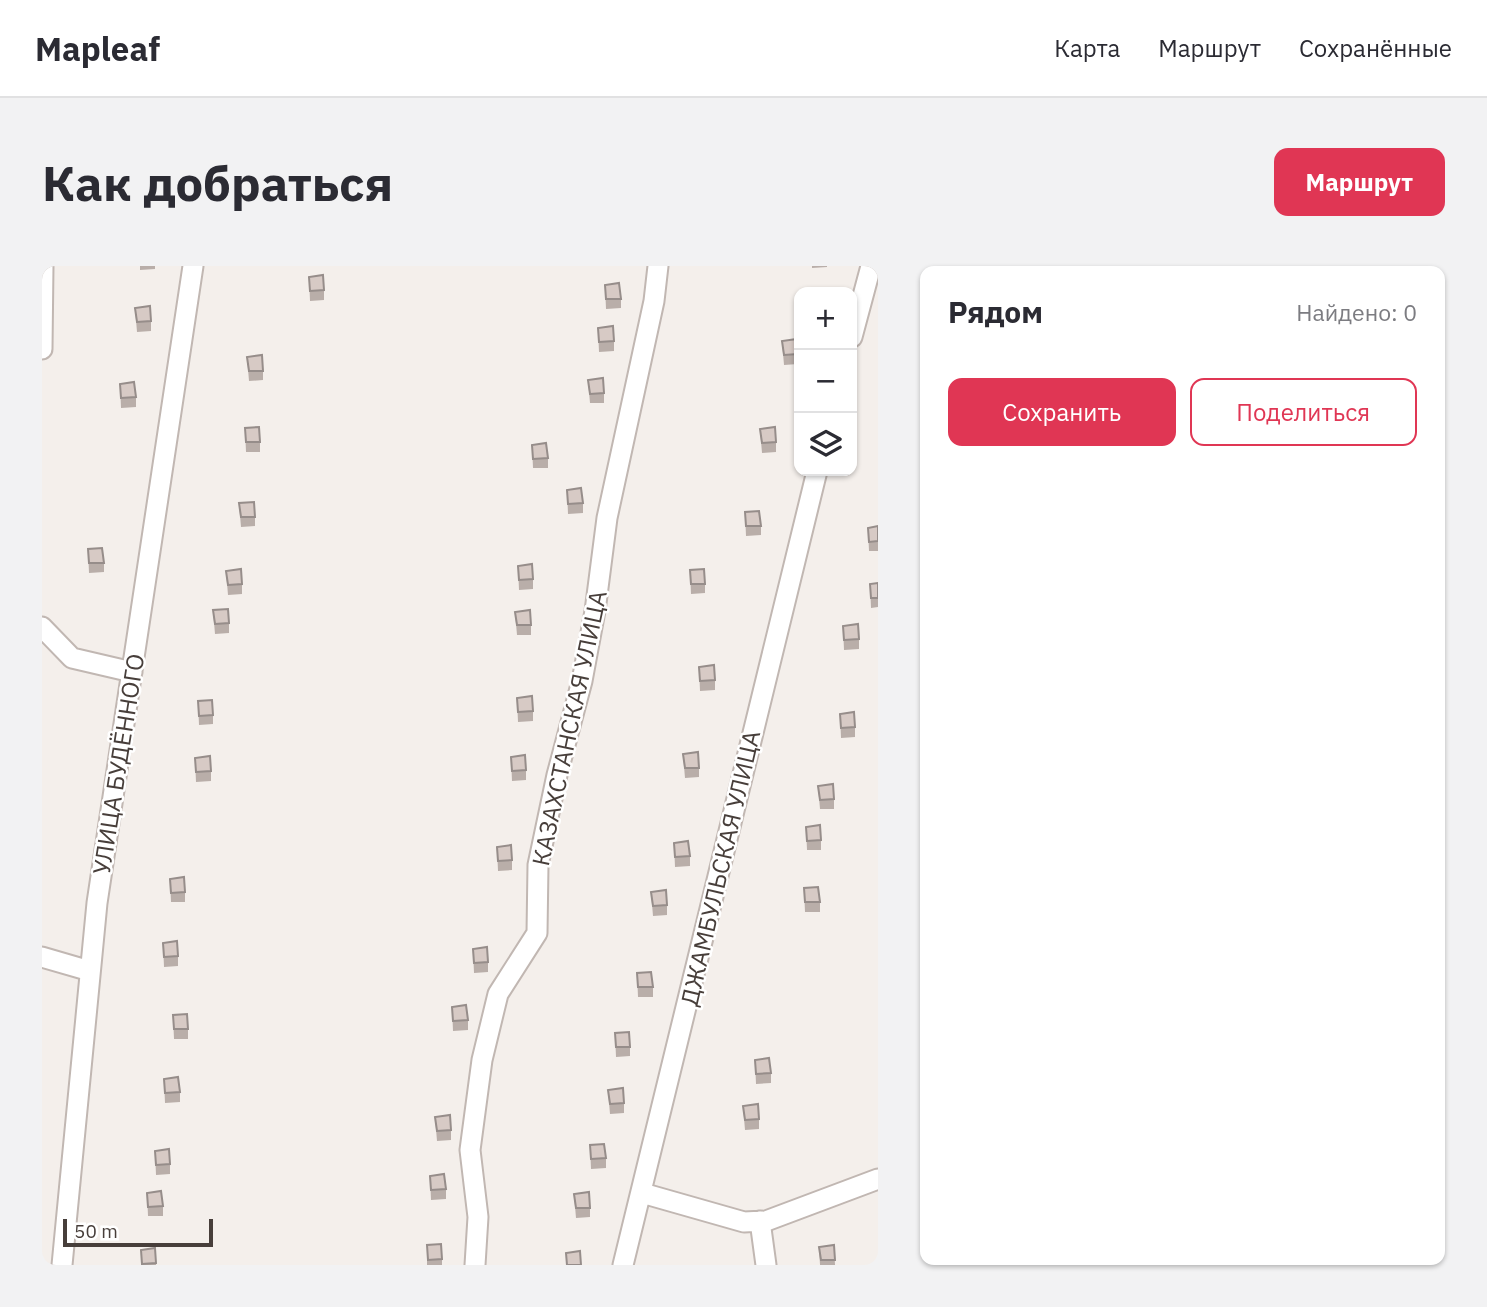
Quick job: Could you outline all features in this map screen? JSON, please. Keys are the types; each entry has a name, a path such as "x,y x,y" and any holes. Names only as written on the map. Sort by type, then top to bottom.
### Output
{"street":[{"path":"42,349 43,266"},
{"name":"УЛИЦА БУДЁННОГО","path":"62,1265 97,903 193,266"},
{"name":"КАЗАХСТАНСКАЯ УЛИЦА","path":"475,1265 478,1217 470,1150 482,1060 498,994 537,933 538,865 557,775 582,681 595,611 607,518 654,301 658,266"},
{"path":"857,318 871,266"},
{"name":"ДЖАМБУЛЬСКАЯ УЛИЦА","path":"623,1265 816,476"},
{"path":"42,627 72,658 132,672"},
{"path":"42,957 90,971"},
{"path":"642,1193 744,1222 760,1221 793,1212 878,1179"},
{"path":"760,1221 766,1265"}],"building":[{"path":"323,275 324,290 310,291 309,277"},
{"path":"619,283 621,299 606,299 605,285"},
{"path":"150,306 151,321 137,322 135,308"},
{"path":"613,326 614,341 599,342 598,328"},
{"path":"794,339 794,354 784,355 782,341"},
{"path":"262,355 263,371 249,371 247,357"},
{"path":"603,378 604,393 590,394 588,380"},
{"path":"134,382 136,397 121,398 120,384"},
{"path":"259,427 260,442 246,442 245,428"},
{"path":"775,427 776,442 762,443 760,429"},
{"path":"546,443 548,458 533,459 532,445"},
{"path":"581,488 583,503 568,504 567,490"},
{"path":"254,502 255,517 241,517 239,503"},
{"path":"759,511 761,526 746,526 745,512"},
{"path":"878,526 878,541 869,542 868,528"},
{"path":"102,548 104,563 89,563 88,549"},
{"path":"532,564 533,579 519,580 518,566"},
{"path":"241,569 242,584 228,585 226,571"},
{"path":"704,569 705,584 691,584 690,570"},
{"path":"878,583 878,598 871,598 870,584"},
{"path":"228,609 229,623 215,624 213,610"},
{"path":"530,610 531,625 517,625 515,612"},
{"path":"858,624 859,639 844,640 843,626"},
{"path":"714,665 715,680 700,681 699,667"},
{"path":"532,696 533,711 518,712 517,698"},
{"path":"212,700 213,715 199,716 198,701"},
{"path":"854,712 855,727 841,728 840,714"},
{"path":"698,752 699,768 685,768 683,754"},
{"path":"525,755 526,770 512,771 511,757"},
{"path":"210,756 211,771 196,772 195,758"},
{"path":"833,784 834,799 820,800 818,786"},
{"path":"820,825 821,840 807,841 806,827"},
{"path":"688,841 690,856 675,857 674,843"},
{"path":"511,845 512,860 498,861 497,847"},
{"path":"184,877 185,892 171,893 170,879"},
{"path":"818,887 820,902 805,902 804,888"},
{"path":"666,890 667,905 653,906 651,892"},
{"path":"177,941 178,956 164,957 163,943"},
{"path":"487,947 488,962 474,963 473,949"},
{"path":"651,972 653,987 638,987 637,973"},
{"path":"466,1005 468,1020 453,1021 452,1007"},
{"path":"187,1014 188,1029 174,1029 173,1015"},
{"path":"629,1032 630,1047 616,1047 615,1033"},
{"path":"769,1058 771,1073 756,1074 755,1060"},
{"path":"178,1077 180,1092 165,1093 164,1079"},
{"path":"623,1088 624,1103 610,1104 608,1090"},
{"path":"758,1104 759,1119 745,1120 743,1106"},
{"path":"450,1115 451,1130 437,1131 435,1117"},
{"path":"604,1144 606,1158 591,1159 590,1145"},
{"path":"169,1149 170,1164 156,1165 155,1151"},
{"path":"444,1174 446,1189 431,1190 430,1176"},
{"path":"161,1191 163,1206 148,1207 147,1193"},
{"path":"589,1192 590,1208 576,1208 574,1194"},
{"path":"441,1244 442,1259 428,1260 427,1245"},
{"path":"834,1245 835,1260 821,1260 819,1247"},
{"path":"155,1248 156,1263 142,1264 141,1250"},
{"path":"580,1251 581,1265 567,1265 566,1253"}]}
